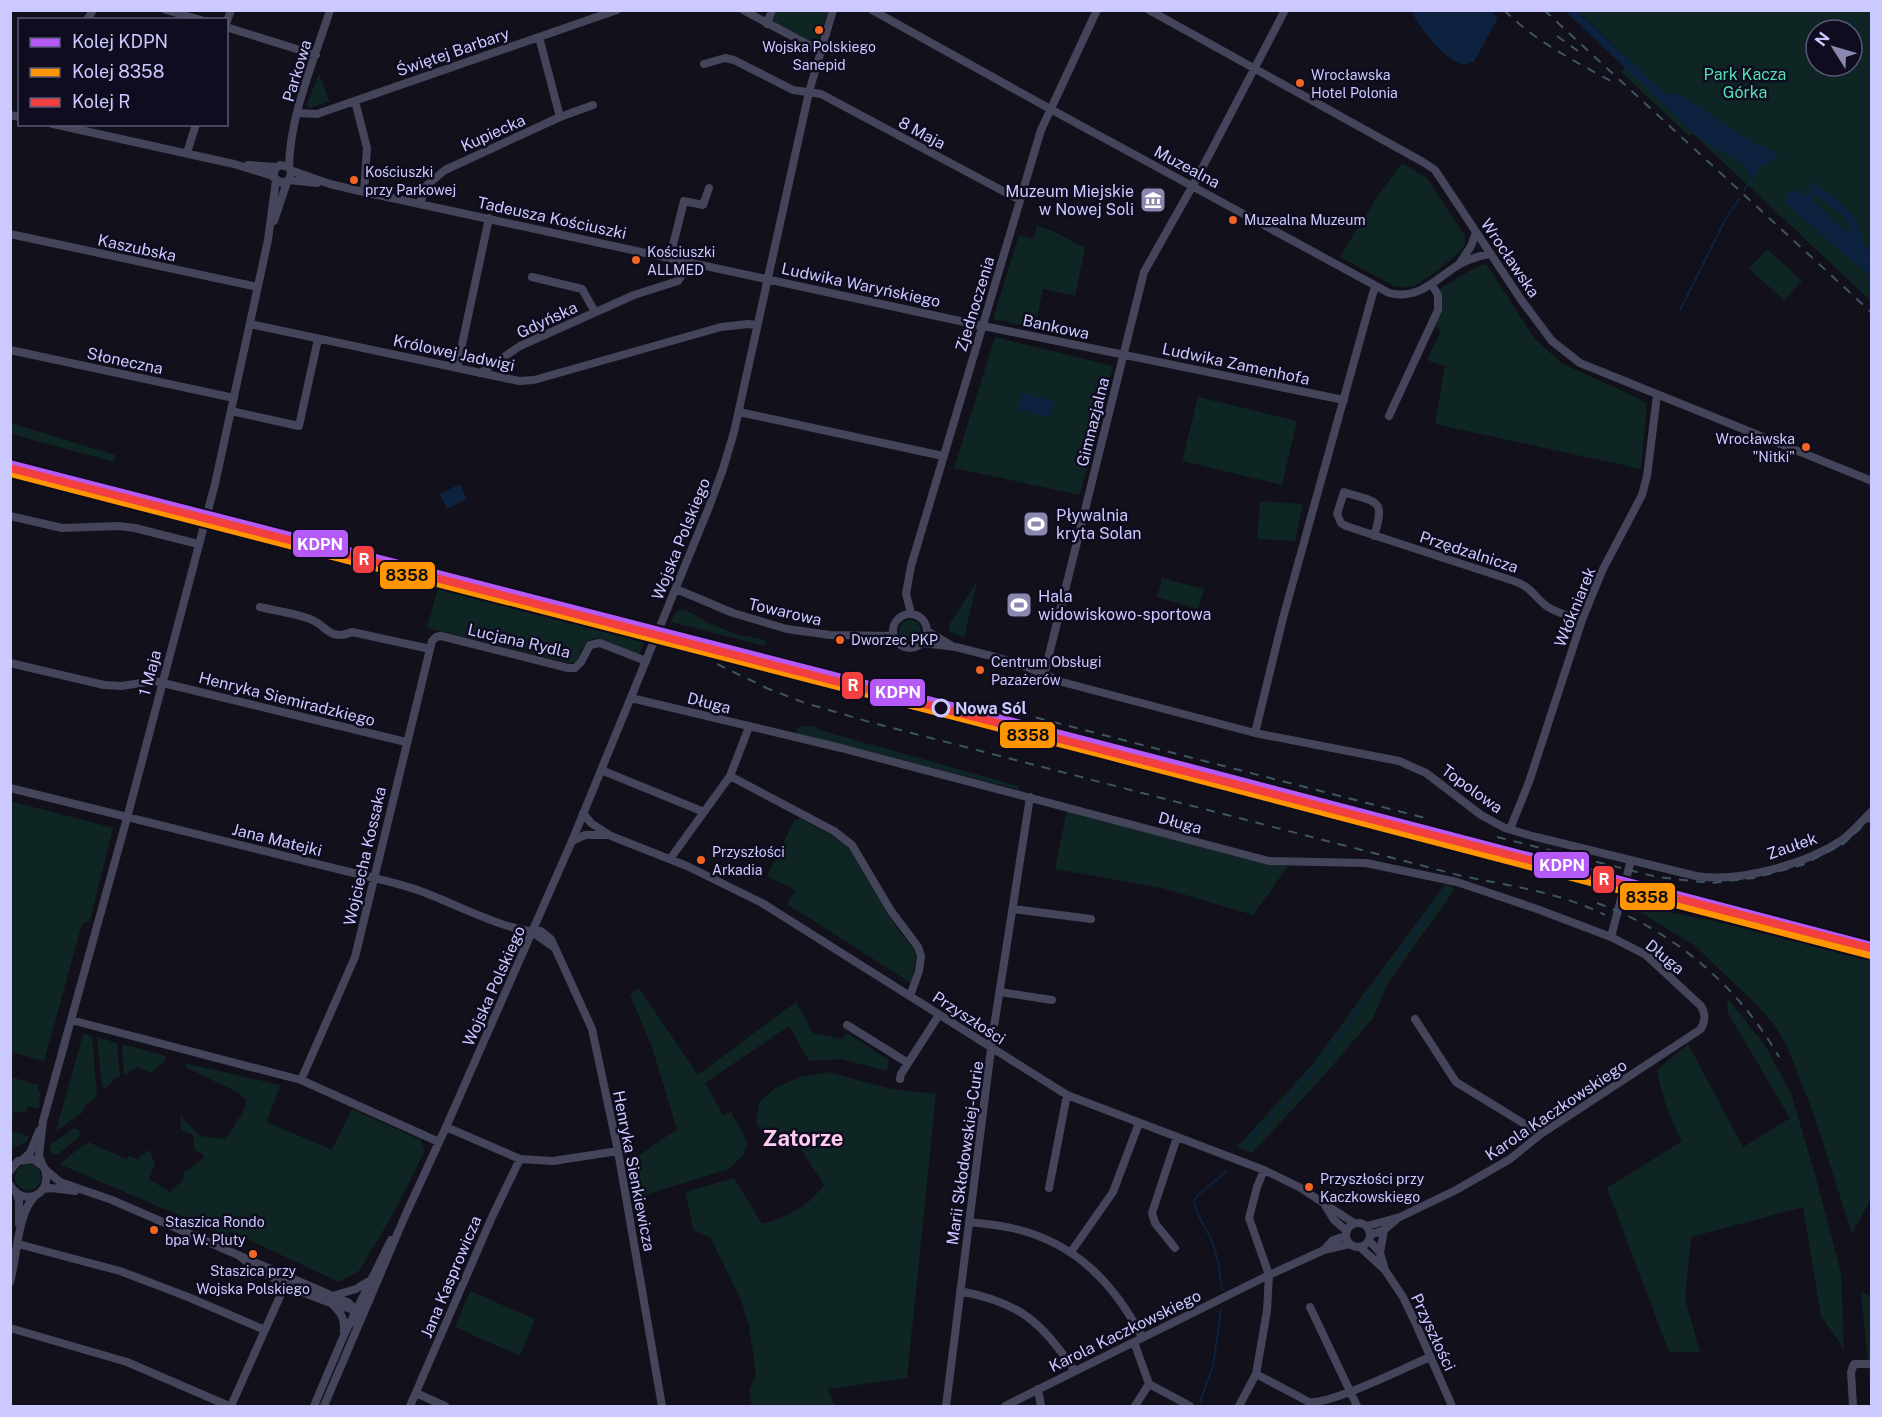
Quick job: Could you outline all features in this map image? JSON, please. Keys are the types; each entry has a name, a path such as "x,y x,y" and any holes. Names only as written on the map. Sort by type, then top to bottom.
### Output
{"street":[{"path":"165,10 194,18"},
{"name":"Parkowa","path":"275,179 278,166 291,140 330,10"},
{"name":"Świętej Barbary","path":"298,113 317,114 617,10"},
{"path":"743,10 820,51"},
{"path":"767,24 772,10"},
{"name":"Wojska Polskiego","path":"324,1407 405,1216 572,841 723,469 739,412 809,92 833,10"},
{"name":"Muzealna","path":"873,10 1192,186 1396,295 1411,295 1432,285 1460,265 1479,256 1491,254"},
{"name":"Zjednoczenia","path":"911,613 906,600 908,576 1041,130 1096,10"},
{"name":"Wrocławska","path":"1149,10 1435,170 1522,301 1552,341 1580,363 1872,481"},
{"name":"Gimnazjalna","path":"1044,675 1144,272 1285,10"},
{"path":"228,27 316,55"},
{"path":"539,37 560,117"},
{"path":"704,64 725,58 734,60 793,90 809,92"},
{"name":"8 Maja","path":"809,92 825,96 1020,200"},
{"path":"355,101 367,148 364,192"},
{"name":"Kupiecka","path":"420,203 427,185 445,170 560,117 592,105"},
{"path":"62,126 234,164 275,179"},
{"path":"187,153 195,126"},
{"name":"Parkowa","path":"288,181 291,140"},
{"path":"234,164 278,166"},
{"name":"Tadeusza Kościuszki","path":"278,166 330,184 364,192 768,279"},
{"name":"Tadeusza Kościuszki","path":"275,179 282,183 288,181 330,184"},
{"name":"1 Maja","path":"15,1164 30,1153 43,1121 127,818 215,484 270,228 275,179"},
{"name":"1 Maja","path":"270,228 288,181"},
{"path":"670,257 684,201 703,205 709,188"},
{"path":"457,368 489,218"},
{"path":"1460,265 1476,232"},
{"name":"Kaszubska","path":"10,234 258,287"},
{"name":"Gdyńska","path":"480,373 520,346 634,295 678,280 688,261"},
{"name":"Gdyńska","path":"532,277 582,289 595,312"},
{"name":"Ludwika Waryńskiego","path":"768,279 982,325"},
{"path":"1389,416 1438,310 1438,295 1432,285"},
{"path":"1255,733 1282,618 1372,292 1376,286"},
{"name":"Królowej Jadwigi","path":"250,324 519,381 534,380 721,327 757,325"},
{"name":"Bankowa","path":"982,325 1123,354"},
{"path":"231,411 299,426 318,339"},
{"name":"Słoneczna","path":"10,350 234,398"},
{"name":"Ludwika Zamenhofa","path":"1123,354 1344,400"},
{"name":"Włókniarek","path":"1510,829 1529,782 1582,620 1598,580 1642,495 1647,476 1657,395"},
{"path":"739,412 943,456"},
{"name":"Przędzalnicza","path":"1374,536 1381,513 1379,506 1344,492 1337,514 1341,523 1374,536 1521,584 1547,606 1582,620"},
{"path":"10,516 63,528 118,526 135,528 198,544"},
{"name":"Towarowa","path":"676,589 733,613 787,629 830,635 893,636"},
{"path":"260,607 313,620 320,626 343,636 352,632 430,649"},
{"path":"922,643 927,631 924,621 911,613 902,615 895,621 893,636 898,644 908,648 922,643 953,646 1027,667 1044,675"},
{"path":"927,631 953,646"},
{"name":"Lucjana Rydla","path":"441,636 568,668 576,668 587,649 595,642 646,661"},
{"name":"Wojciecha Kossaka","path":"301,1080 355,957 432,641 441,636"},
{"name":"Henryka Siemiradzkiego","path":"10,663 104,685 121,686 150,681 162,682 406,742"},
{"name":"Topolowa","path":"1044,675 1085,689 1255,733 1382,756 1411,765 1437,780 1481,815 1510,829 1707,878"},
{"name":"Długa","path":"631,698 841,748 1269,861 1366,863 1457,882 1556,915 1611,937 1646,955 1701,1006"},
{"path":"670,859 730,776 749,727"},
{"path":"601,770 704,812"},
{"path":"730,776 834,831 852,845 891,911 918,947 921,956 919,971 910,996"},
{"name":"Jana Matejki","path":"10,788 374,878 421,891 514,928 532,932"},
{"name":"Marii Skłodowskiej-Curie","path":"946,1407 992,1049 1030,797"},
{"name":"Zaułek","path":"1707,878 1722,878 1755,872 1809,857 1842,839 1872,811"},
{"name":"Przyszłości","path":"583,813 591,823 611,836 722,882 762,903 1067,1095 1264,1170 1299,1187 1354,1223"},
{"name":"Przyszłości","path":"572,841 585,835 611,836"},
{"path":"1611,937 1631,860"},
{"path":"1013,909 1091,919"},
{"name":"Henryka Sienkiewicza","path":"532,932 538,939 555,948 592,1029 618,1151 662,1407"},
{"path":"1000,992 1052,1000"},
{"name":"Karola Kaczkowskiego","path":"1366,1226 1400,1217 1456,1190 1510,1159 1541,1134 1701,1029 1705,1021 1705,1012 1701,1006"},
{"path":"900,1079 939,1015"},
{"path":"1415,1019 1456,1082 1541,1134"},
{"path":"71,1020 301,1080 439,1142"},
{"path":"847,1024 908,1063"},
{"path":"1049,1188 1067,1095"},
{"name":"1 Maja","path":"40,1192 47,1180 39,1155 43,1121"},
{"path":"1071,1252 1113,1192 1139,1123"},
{"path":"446,1127 520,1159 553,1161 618,1151"},
{"path":"1175,1248 1155,1223 1152,1213 1177,1137"},
{"path":"15,1164 33,1159 53,1178 112,1200 336,1295 355,1310 358,1330"},
{"name":"Jana Kasprowicza","path":"410,1407 492,1217 520,1159"},
{"path":"1239,1407 1256,1374 1267,1311 1269,1275 1249,1218 1257,1186 1264,1170"},
{"path":"13,1188 25,1196 51,1188 83,1191"},
{"path":"10,1282 19,1234 20,1201 13,1188"},
{"path":"19,1234 29,1202 40,1192"},
{"path":"1323,1204 1347,1237 1385,1270"},
{"name":"Wojska Polskiego","path":"314,1407 355,1310 405,1216"},
{"name":"Karola Kaczkowskiego","path":"1369,1238 1400,1217"},
{"path":"1334,1220 1333,1240 1347,1237"},
{"path":"969,1222 1015,1228 1071,1252 1093,1269 1122,1301 1142,1337"},
{"path":"1347,1237 1354,1223 1362,1223 1366,1226 1369,1238 1380,1253 1385,1270"},
{"path":"1380,1253 1384,1230"},
{"name":"Karola Kaczkowskiego","path":"1005,1407 1347,1237"},
{"path":"1360,1247 1369,1238"},
{"name":"Karola Kaczkowskiego","path":"1324,1250 1333,1240"},
{"path":"18,1244 120,1271 265,1330"},
{"path":"238,1255 272,1277 332,1304 355,1310 370,1300"},
{"name":"Przyszłości","path":"1385,1270 1402,1297 1452,1407"},
{"path":"336,1295 345,1294 369,1281"},
{"path":"960,1291 987,1297 1031,1318 1047,1332 1075,1371"},
{"path":"10,1328 127,1362 230,1407 281,1294"},
{"path":"332,1304 341,1314 345,1324 344,1335"},
{"path":"1310,1307 1358,1407"},
{"path":"1134,1342 1149,1384 1190,1407"},
{"path":"1256,1374 1309,1402 1323,1401 1430,1357"},
{"path":"1853,1407 1851,1372 1854,1364 1872,1364"},
{"path":"1135,1407 1149,1384"},
{"path":"1038,1389 1041,1407"},
{"path":"416,1393 445,1407"}],"green space":[{"path":"774,11 828,11 816,46 770,22"},
{"name":"Park Kacza Górka","path":"1578,11 1871,11 1871,301 1693,134 1689,136 1621,72 1630,61"},
{"path":"319,73 329,101 310,108 307,105"},
{"path":"1402,163 1427,178 1465,236 1465,244 1459,253 1415,286 1406,287 1394,286 1340,257 1377,197"},
{"path":"1037,226 1053,231 1085,248 1075,296 1043,289 1035,328 993,319 1019,235 1033,239"},
{"path":"1767,249 1802,281 1784,300 1749,269"},
{"path":"1486,264 1535,339 1563,364 1647,404 1641,469 1435,424 1445,366 1427,360 1441,331 1435,326 1442,299 1439,289 1478,266"},
{"path":"995,337 1113,366 1080,495 954,468"},
{"path":"1198,397 1297,421 1282,485 1182,461"},
{"path":"11,423 115,455 114,462 11,434"},
{"path":"1260,501 1303,504 1295,541 1257,539"},
{"path":"1162,578 1204,589 1198,609 1157,597"},
{"path":"977,582 965,634 963,637 950,632 949,625"},
{"path":"438,587 644,642 639,654 598,638 589,640 576,662 570,663 427,628"},
{"path":"679,610 694,614 706,622 736,634 766,640 765,646 671,622"},
{"path":"910,620 918,623 921,631 918,639 910,642 902,639 899,631 902,623"},
{"path":"812,726 1018,786 1020,790 797,733 798,727"},
{"path":"11,801 113,828 90,921 82,924 44,1061 11,1052"},
{"path":"1067,810 1271,864 1288,866 1253,915 1162,888 1055,869"},
{"path":"799,818 848,847 895,926 913,948 916,958 911,983 787,904 795,890 767,876 794,821"},
{"path":"1445,884 1455,889 1388,983 1373,1018 1320,1080 1252,1153 1237,1147 1311,1066"},
{"path":"1627,904 1718,922 1871,960 1871,1199 1852,1234 1813,1112 1786,1044 1773,1023 1695,946"},
{"path":"639,988 698,1075 796,1002 813,1033 842,1039 847,1033 889,1060 887,1071 842,1059 809,1061 789,1026 705,1083 723,1115 731,1112 748,1143 743,1155 729,1169 635,1198 628,1163 677,1129 652,1047 630,995"},
{"path":"1727,997 1766,1047 1792,1096 1841,1273 1844,1349 1821,1316 1803,1207 1691,1237 1685,1298 1700,1352 1669,1352 1607,1188 1682,1141 1666,1107 1657,1070 1688,1044 1743,1147 1790,1118 1728,1013"},
{"path":"83,1034 92,1036 97,1096 84,1107 83,1112 56,1131"},
{"path":"97,1037 117,1043 120,1077 117,1077 105,1089 102,1086"},
{"path":"122,1044 166,1056 166,1060 151,1073 137,1067 124,1075"},
{"path":"184,1063 280,1085 267,1122 332,1150 352,1109 421,1140 425,1151 393,1214 359,1271 339,1282 230,1231 228,1233 232,1235 230,1237 59,1164 88,1142 126,1159 129,1156 139,1160 140,1156 150,1150 155,1164 149,1179 170,1192 184,1179 183,1173 204,1158 203,1154 194,1150 193,1135 181,1130 180,1115 200,1136 224,1139 231,1132 238,1118 240,1119 247,1101 237,1092 187,1068"},
{"path":"827,1072 892,1089 936,1094 907,1378 828,1389 835,1406 752,1406 749,1391 756,1373 749,1326 741,1300 710,1237 694,1231 685,1192 734,1178 762,1224 781,1218 811,1200 824,1185 797,1143 787,1137 770,1143 756,1122 759,1102 775,1088 800,1077"},
{"path":"11,1077 39,1085 40,1093 39,1109 27,1106 25,1113 14,1111 11,1131"},
{"path":"74,1128 79,1130 80,1136 57,1155 51,1153 50,1145"},
{"path":"11,1131 29,1136 26,1142 11,1149"},
{"path":"28,1164 37,1168 41,1177 37,1186 28,1190 19,1186 15,1177 19,1168"},
{"path":"470,1291 535,1319 520,1356 455,1327"},
{"path":"1861,1292 1871,1296 1871,1393"}],"water":[{"path":"1411,11 1491,11 1498,18 1474,62 1463,65 1447,56 1433,42"},
{"path":"1671,93 1682,95 1752,142 1779,154 1764,166 1761,164 1754,177 1750,176 1738,160 1711,147 1658,99"},
{"path":"1812,182 1827,192 1855,218 1863,242 1871,251 1871,277 1785,202 1786,196 1791,191 1808,195 1811,189 1809,185","holes":["1817,195 1846,219 1850,233 1814,202 1814,196"]},
{"path":"1022,393 1054,401 1050,417 1017,409"},
{"path":"460,484 467,499 447,509 440,494"}],"waterway":[{"path":"1570,10 1661,96"},
{"path":"1744,191 1752,177"},
{"path":"1680,310 1726,218 1739,199"},
{"path":"1245,1145 1315,1069 1447,888"},
{"path":"1222,1290 1215,1250 1198,1215 1194,1201 1226,1172"},
{"path":"1200,1402 1213,1366 1221,1310"}],"railway":[{"path":"1504,10 1544,42 1616,84"},
{"path":"1544,10 1872,313"},
{"path":"1557,36 1578,51"},
{"path":"412,573 630,631"},
{"path":"717,664 771,690"},
{"path":"764,687 805,703 873,723 1462,876 1552,895 1605,915"},
{"path":"1003,709 1429,819"},
{"path":"1497,837 1657,877 1711,883 1754,878 1802,865 1843,844 1872,818"},
{"path":"1597,903 1652,929 1678,945 1702,964 1744,1007 1763,1031 1779,1057"}],"rail line":[{"name":"KDPN","path":"10,464 1111,747 1872,946"},
{"name":"R","path":"10,468 1870,948"},
{"name":"8358","path":"10,473 1870,955"}],"place":[{"name":"Wojska Polskiego Sanepid","path":"819,30"},
{"name":"Wrocławska Hotel Polonia","path":"1300,83"},
{"name":"Kościuszki przy Parkowej","path":"354,180"},
{"name":"Muzeum Miejskie w Nowej Soli","path":"1153,200"},
{"name":"Muzealna Muzeum","path":"1233,220"},
{"name":"Kościuszki ALLMED","path":"636,260"},
{"name":"Wrocławska \"Nitki\"","path":"1806,447"},
{"name":"Pływalnia kryta Solan","path":"1036,524"},
{"name":"Hala widowiskowo-sportowa","path":"1019,605"},
{"name":"Dworzec PKP","path":"840,640"},
{"name":"Centrum Obsługi Pazażerów","path":"980,670"},
{"name":"Nowa Sól","path":"941,708"},
{"name":"Przyszłości Arkadia","path":"701,860"},
{"name":"Przyszłości przy Kaczkowskiego","path":"1309,1187"},
{"name":"Staszica Rondo bpa W. Pluty","path":"154,1230"},
{"name":"Staszica przy Wojska Polskiego","path":"253,1254"}],"district":[{"name":"Zatorze","path":"803,1138"}]}
